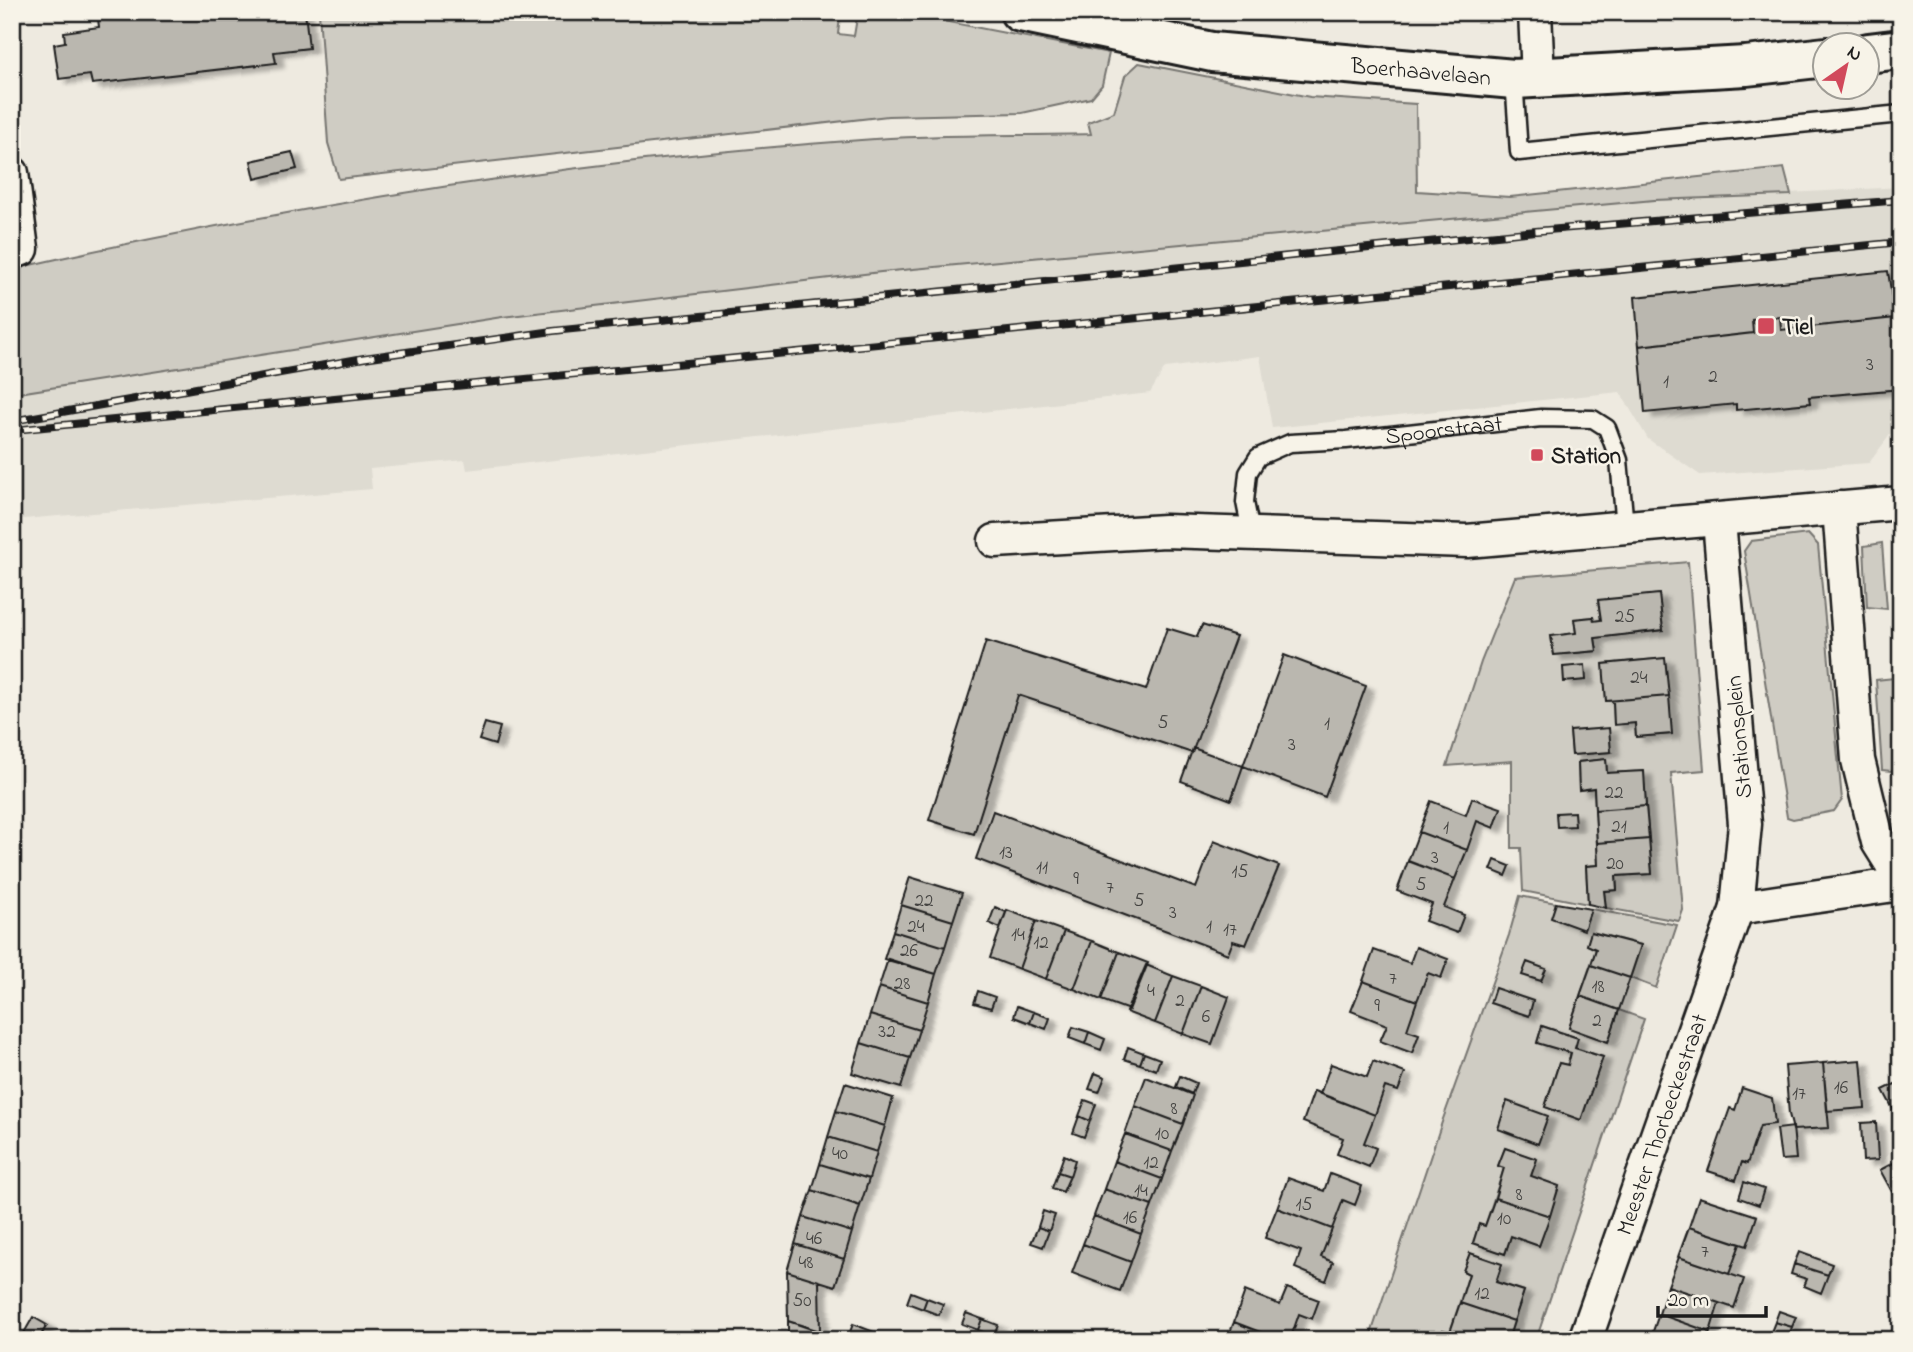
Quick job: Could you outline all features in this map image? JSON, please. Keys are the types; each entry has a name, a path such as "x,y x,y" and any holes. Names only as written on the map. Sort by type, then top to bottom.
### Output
{"street":[{"name":"Boerhaavelaan","path":"1020,12 1212,52 1526,78 1746,66 1812,58"},
{"path":"1526,78 1535,12"},
{"path":"1882,51 1901,49"},
{"path":"12,173 22,249 12,253"},
{"path":"995,541 1165,531 1466,541 1901,503"},
{"path":"1737,908 1901,882 1878,842 1858,760 1839,508"},
{"name":"Stationsplein","path":"1719,521 1745,824 1737,908"},
{"name":"Meester Thorbeckestraat","path":"1585,1340 1737,908"}],"lane":[{"path":"1526,78 1518,152 1901,114"},
{"name":"Spoorstraat","path":"1251,533 1245,502 1248,473 1258,457 1290,443 1346,440 1541,418 1593,419 1607,428 1619,460 1625,527"}],"shaded area":[{"path":"319,12 828,12 840,17 838,34 854,36 858,12 897,12 1109,53 1102,85 1091,98 1022,113 888,116 339,179 328,143"},
{"path":"1139,63 1310,97 1416,104 1417,191 1510,197 1784,168 1791,195 1654,200 881,272 502,317 12,394 12,269 222,225 434,188 541,173 861,140 1091,134 1088,122 1114,112 1125,76"},
{"path":"1901,187 1901,420 1869,463 1700,475 1648,439 1620,392 1272,428 1260,356 1165,368 1150,393 467,470 465,460 370,469 372,489 12,520 12,394 502,317 881,272 1654,200"},
{"path":"1808,534 1818,545 1842,800 1834,811 1793,819 1787,817 1744,551 1751,541"},
{"path":"1882,543 1887,609 1867,607 1864,546"},
{"path":"1688,562 1704,770 1671,773 1683,910 1679,921 1606,908 1604,891 1617,890 1616,876 1652,873 1643,771 1607,773 1606,759 1578,762 1579,790 1594,788 1598,865 1586,866 1588,904 1523,891 1521,848 1512,848 1512,761 1447,766 1481,662 1515,577","holes":["1659,594 1663,630 1595,638 1597,651 1554,655 1551,636 1576,633 1574,619 1593,617 1594,621 1601,620 1598,601","1665,658 1671,734 1636,737 1635,723 1614,724 1613,701 1606,701 1604,664","1570,731 1611,752 1572,755"]},
{"path":"1894,678 1901,772 1882,770 1876,680"},
{"path":"1520,896 1556,903 1552,918 1584,929 1591,909 1677,925 1656,988 1630,978 1641,945 1592,932 1587,945 1596,949 1569,1028 1608,1042 1619,1010 1644,1019 1536,1340 1508,1340 1524,1291 1496,1282 1501,1264 1470,1253 1463,1271 1469,1274 1450,1332 1440,1340 1369,1340 1443,1119 1509,935","holes":["1542,1026 1577,1038 1575,1048 1603,1057 1581,1120 1545,1107 1559,1063 1567,1065 1571,1053 1537,1042","1505,1148 1536,1159 1531,1176 1559,1186 1539,1246 1511,1236 1505,1254 1473,1242 1479,1225 1485,1226 1504,1168 1498,1166"]}],"building":[{"path":"103,12 305,12 309,48 274,52 276,63 92,84 90,75 59,79 54,44 65,42 64,32 99,27 98,19"},
{"path":"292,152 297,169 255,179 251,161"},
{"path":"1888,271 1895,318 1781,330 1780,317 1752,320 1753,333 1639,346 1635,297"},
{"path":"1780,317 1781,330 1895,318 1901,389 1809,397 1810,403 1736,410 1736,404 1645,413 1639,346 1753,333 1752,320"},
{"path":"1659,594 1663,630 1595,638 1597,651 1554,655 1551,636 1576,633 1574,619 1593,617 1594,621 1601,620 1598,600"},
{"path":"1202,625 1236,636 1192,753 1018,695 974,834 929,820 986,641 1146,690 1167,628 1197,637"},
{"path":"1284,655 1366,686 1325,797 1243,766"},
{"path":"1665,658 1669,696 1606,701 1603,664"},
{"path":"1585,665 1586,680 1564,682 1563,667"},
{"path":"1669,696 1672,734 1636,737 1635,723 1614,725 1613,701 1606,701"},
{"path":"485,723 500,727 495,745 479,740"},
{"path":"1609,728 1611,752 1572,755 1570,731"},
{"path":"1193,748 1243,766 1231,800 1181,781"},
{"path":"1606,759 1607,773 1644,771 1646,806 1595,810 1594,788 1579,790 1578,762"},
{"path":"1472,798 1501,808 1494,828 1477,821 1467,850 1419,832 1431,801 1466,815"},
{"path":"1646,806 1649,839 1597,843 1595,810"},
{"path":"993,811 1196,888 1214,841 1279,866 1246,945 1233,941 1228,954 976,859"},
{"path":"1574,812 1575,826 1557,827 1556,813"},
{"path":"1419,832 1467,850 1455,879 1408,861"},
{"path":"1649,839 1652,874 1616,876 1617,890 1604,891 1606,908 1588,904 1586,866 1598,865 1597,843"},
{"path":"1495,860 1510,866 1506,876 1491,870"},
{"path":"1408,861 1455,879 1444,907 1464,915 1457,933 1425,921 1432,904 1397,891"},
{"path":"910,877 962,893 953,921 901,905"},
{"path":"1556,903 1591,909 1584,930 1551,918"},
{"path":"901,905 953,921 945,947 893,931"},
{"path":"995,907 1006,912 1000,928 989,923"},
{"path":"1007,910 1036,921 1019,969 990,958"},
{"path":"1036,921 1064,931 1046,979 1019,969"},
{"path":"893,931 945,947 936,974 884,959"},
{"path":"1064,931 1092,941 1074,989 1046,979"},
{"path":"1591,932 1641,945 1630,978 1591,965 1596,949 1587,945"},
{"path":"1092,941 1119,952 1101,1000 1074,989"},
{"path":"1416,947 1448,959 1441,978 1428,973 1417,1001 1363,981 1374,950 1410,963"},
{"path":"1119,952 1148,963 1129,1010 1101,1000"},
{"path":"888,959 936,974 928,1002 879,987"},
{"path":"1527,962 1546,969 1541,981 1522,975"},
{"path":"1146,965 1173,976 1155,1023 1126,1012"},
{"path":"1591,965 1630,978 1619,1010 1580,996"},
{"path":"1173,976 1201,986 1183,1034 1155,1023"},
{"path":"1363,981 1417,1001 1407,1030 1419,1034 1412,1053 1380,1041 1387,1025 1351,1011"},
{"path":"1201,986 1229,997 1212,1044 1183,1034"},
{"path":"879,987 928,1002 919,1030 870,1015"},
{"path":"1495,988 1533,1001 1529,1016 1490,1003"},
{"path":"978,991 995,997 991,1008 974,1003"},
{"path":"1580,996 1619,1010 1608,1042 1569,1028"},
{"path":"1017,1006 1034,1012 1030,1023 1014,1017"},
{"path":"1034,1012 1050,1018 1046,1029 1030,1023"},
{"path":"870,1015 919,1030 910,1058 861,1043"},
{"path":"1542,1026 1578,1038 1575,1048 1603,1057 1581,1120 1545,1107 1559,1063 1568,1065 1571,1053 1537,1043"},
{"path":"1073,1027 1089,1032 1085,1044 1069,1038"},
{"path":"1089,1032 1105,1039 1101,1050 1085,1044"},
{"path":"861,1043 910,1058 901,1088 852,1073"},
{"path":"1128,1047 1144,1053 1140,1064 1124,1059"},
{"path":"1144,1053 1160,1059 1156,1070 1140,1064"},
{"path":"1861,1060 1865,1108 1827,1111 1823,1063"},
{"path":"1373,1061 1405,1073 1398,1091 1385,1087 1375,1115 1320,1094 1331,1064 1367,1077"},
{"path":"1823,1063 1829,1128 1793,1130 1785,1066"},
{"path":"1095,1073 1105,1077 1099,1092 1089,1089"},
{"path":"1180,1076 1196,1083 1192,1094 1176,1087"},
{"path":"1146,1077 1193,1095 1183,1124 1135,1106"},
{"path":"1901,1081 1901,1124 1883,1090"},
{"path":"845,1083 893,1098 885,1126 836,1111"},
{"path":"1742,1088 1772,1098 1775,1124 1760,1126 1747,1164 1742,1162 1736,1180 1708,1171 1730,1108 1735,1110"},
{"path":"1314,1091 1375,1115 1364,1143 1376,1148 1369,1167 1337,1154 1343,1138 1303,1122"},
{"path":"1085,1100 1096,1104 1090,1121 1079,1116"},
{"path":"1507,1101 1548,1116 1538,1144 1498,1129"},
{"path":"1135,1106 1183,1124 1172,1151 1125,1134"},
{"path":"836,1111 885,1126 877,1152 828,1137"},
{"path":"1079,1116 1090,1121 1084,1137 1073,1133"},
{"path":"1876,1122 1878,1160 1863,1161 1861,1123"},
{"path":"1793,1127 1796,1159 1781,1160 1777,1129"},
{"path":"1125,1134 1172,1151 1162,1179 1114,1161"},
{"path":"828,1137 877,1152 869,1179 820,1164"},
{"path":"1505,1148 1537,1159 1531,1176 1559,1186 1550,1216 1495,1198 1504,1168 1498,1166"},
{"path":"1064,1155 1075,1160 1070,1176 1058,1172"},
{"path":"1901,1159 1901,1196 1896,1199 1880,1170"},
{"path":"1114,1161 1162,1179 1152,1206 1104,1189"},
{"path":"820,1164 869,1179 860,1206 812,1190"},
{"path":"1058,1172 1070,1176 1063,1192 1052,1188"},
{"path":"1330,1174 1362,1186 1355,1205 1343,1200 1332,1229 1277,1208 1288,1178 1324,1191"},
{"path":"1744,1182 1764,1189 1759,1205 1739,1198"},
{"path":"1104,1189 1152,1206 1141,1234 1094,1216"},
{"path":"812,1190 860,1206 852,1232 803,1217"},
{"path":"1699,1197 1757,1216 1747,1246 1689,1227"},
{"path":"1495,1198 1550,1216 1539,1246 1511,1236 1505,1254 1473,1243 1479,1224 1485,1226"},
{"path":"1277,1208 1332,1229 1321,1257 1333,1262 1326,1281 1295,1268 1301,1251 1265,1238"},
{"path":"1043,1211 1055,1215 1049,1231 1038,1227"},
{"path":"1094,1216 1141,1234 1131,1262 1083,1244"},
{"path":"803,1217 852,1232 844,1259 795,1244"},
{"path":"1038,1227 1049,1231 1043,1247 1031,1243"},
{"path":"1689,1227 1740,1244 1729,1274 1678,1257"},
{"path":"795,1244 844,1259 835,1286 787,1271"},
{"path":"1083,1244 1131,1262 1120,1291 1072,1273"},
{"path":"1799,1252 1832,1264 1828,1275 1794,1264"},
{"path":"1470,1253 1502,1264 1496,1282 1524,1291 1514,1321 1460,1303 1469,1274 1463,1271"},
{"path":"1679,1257 1744,1279 1734,1308 1668,1286"},
{"path":"1794,1264 1828,1275 1821,1293 1804,1286 1807,1279 1791,1274"},
{"path":"787,1271 819,1281 820,1332 788,1321"},
{"path":"1668,1286 1719,1303 1710,1332 1659,1314"},
{"path":"1287,1288 1319,1300 1312,1319 1299,1314 1290,1340 1281,1340 1234,1322 1245,1291 1280,1305"},
{"path":"911,1292 927,1298 923,1309 907,1303"},
{"path":"927,1298 943,1304 939,1315 923,1309"},
{"path":"1460,1303 1514,1321 1508,1340 1440,1340 1443,1330 1450,1332"},
{"path":"1779,1311 1796,1317 1792,1327 1775,1322"},
{"path":"966,1313 982,1319 978,1330 962,1324"},
{"path":"1659,1314 1710,1332 1707,1340 1650,1340"},
{"path":"33,1317 47,1325 40,1337 45,1340 20,1340"},
{"path":"982,1319 998,1325 994,1336 978,1330"},
{"path":"788,1321 820,1331 844,1340 788,1340"},
{"path":"1234,1322 1281,1340 1227,1340"},
{"path":"1775,1322 1792,1327 1788,1338 1771,1332"},
{"path":"853,1324 882,1335 880,1340 847,1340"}],"railway":[{"path":"12,421 364,358 553,331 1536,231 1901,200"},
{"path":"24,429 1901,242"}],"place":[{"name":"Tiel","path":"1766,326"},
{"name":"Station","path":"1537,455"}]}
